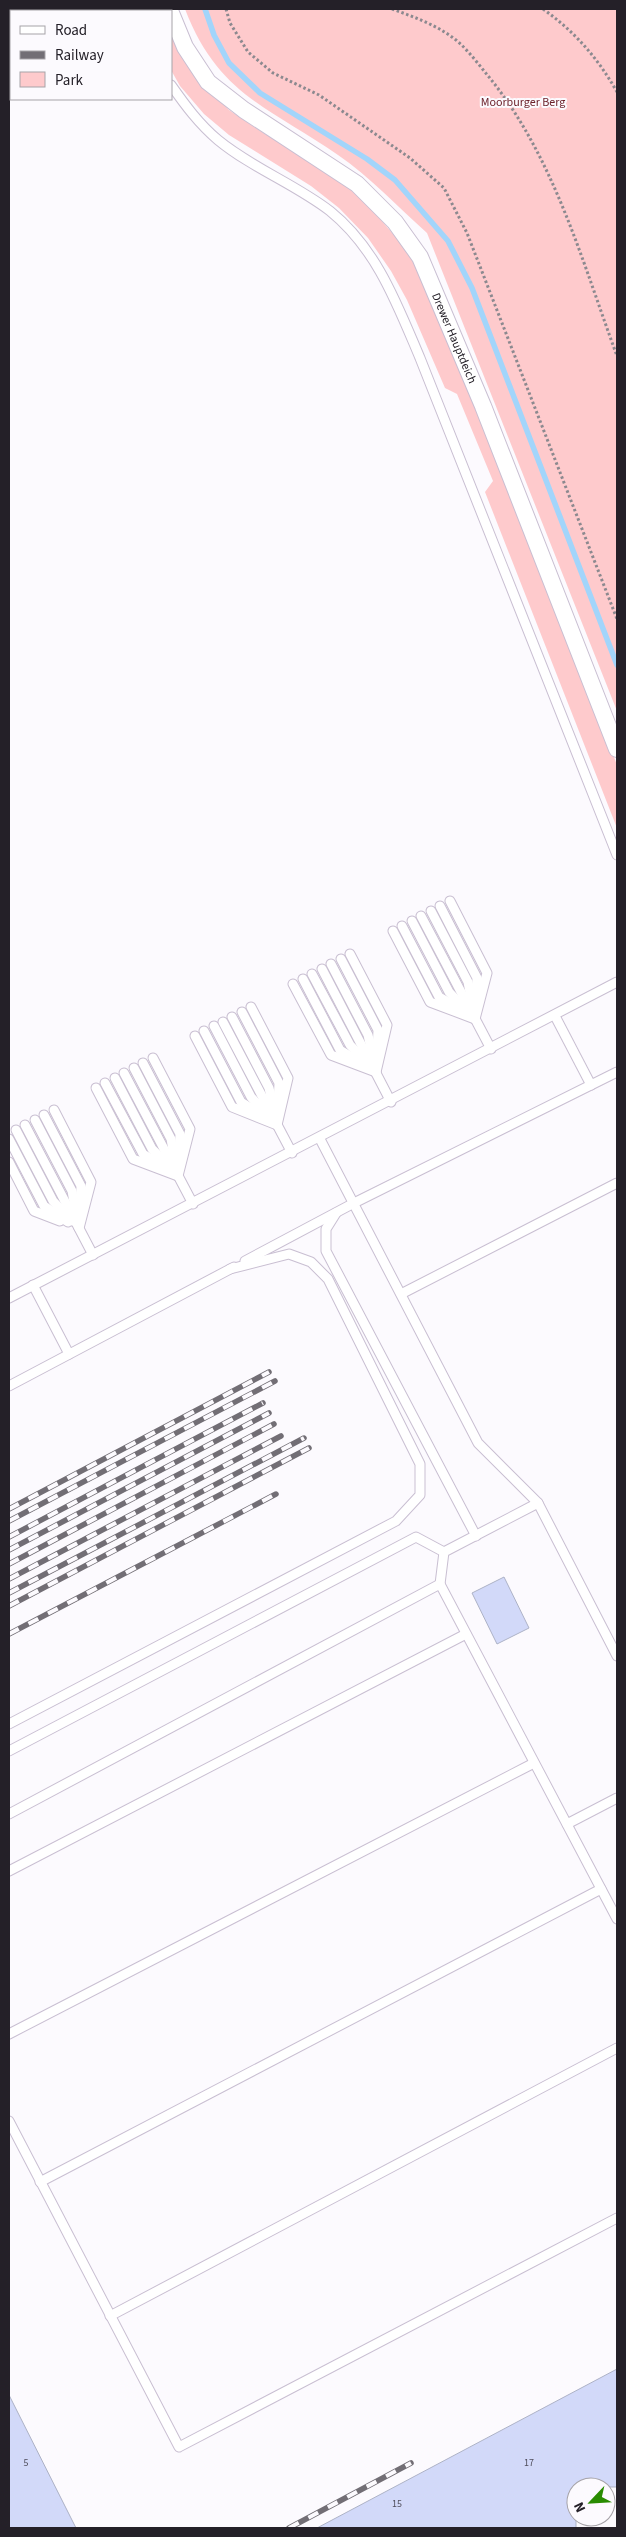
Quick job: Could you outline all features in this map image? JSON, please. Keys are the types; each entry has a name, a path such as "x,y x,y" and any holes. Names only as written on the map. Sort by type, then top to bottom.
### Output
{"street":[{"name":"Drewer Hauptdeich","path":"172,16 185,47 208,82 244,110 357,184 395,222 420,257 483,406 617,750"}],"lane":[{"path":"172,86 191,114 218,140 330,212 356,237 387,280 428,376 617,854"},
{"path":"450,901 487,972 475,1019"},
{"path":"440,906 477,978 475,1019"},
{"path":"431,911 468,982 475,1019"},
{"path":"421,916 491,1050"},
{"path":"412,921 449,992 475,1019"},
{"path":"402,926 439,997 475,1019"},
{"path":"393,931 430,1002 475,1019"},
{"path":"350,954 387,1025 376,1072"},
{"path":"341,959 378,1030 376,1072"},
{"path":"331,964 368,1035 376,1072"},
{"path":"322,969 391,1102"},
{"path":"312,974 350,1045 376,1072"},
{"path":"303,979 340,1050 376,1072"},
{"path":"9,1298 320,1139 617,982"},
{"path":"294,984 330,1055 376,1072"},
{"path":"251,1007 288,1078 277,1125"},
{"path":"242,1012 279,1083 277,1125"},
{"path":"555,1016 590,1085"},
{"path":"232,1017 269,1088 277,1125"},
{"path":"223,1022 292,1153"},
{"path":"214,1026 251,1098 277,1125"},
{"path":"204,1031 241,1102 277,1125"},
{"path":"195,1036 232,1108 277,1125"},
{"path":"153,1058 190,1129 178,1176"},
{"path":"143,1063 180,1134 178,1176"},
{"path":"134,1068 171,1139 178,1176"},
{"path":"9,1386 336,1212 617,1072"},
{"path":"124,1073 193,1204"},
{"path":"115,1078 152,1149 178,1176"},
{"path":"106,1082 143,1154 178,1176"},
{"path":"96,1088 133,1158 178,1176"},
{"path":"54,1110 91,1182 79,1228"},
{"path":"44,1115 81,1186 79,1228"},
{"path":"35,1120 72,1191 79,1228"},
{"path":"26,1125 93,1255"},
{"path":"16,1130 53,1201 79,1228"},
{"path":"9,1139 44,1206 79,1228"},
{"path":"320,1139 478,1443 538,1503 617,1656"},
{"path":"9,1162 34,1211 79,1228"},
{"path":"401,1294 617,1182"},
{"path":"336,1212 326,1229 326,1251 476,1536"},
{"path":"9,1724 396,1521 420,1495 420,1464 328,1279 311,1262 289,1254 230,1269"},
{"path":"33,1285 69,1354"},
{"path":"444,1552 538,1503"},
{"path":"9,1751 416,1537 444,1552"},
{"path":"444,1552 440,1584 617,1919"},
{"path":"9,1814 440,1584"},
{"path":"9,1871 466,1634"},
{"path":"9,2034 534,1762"},
{"path":"567,1824 617,1798"},
{"path":"40,2182 601,1889"},
{"path":"110,2316 617,2048"},
{"path":"9,2121 179,2447 617,2218"}],"path":[{"path":"226,9 230,24 248,52 273,73 319,95 410,158 444,188 480,266 617,619"},
{"path":"392,9 426,22 456,40 502,92 532,140 551,179 617,356"},
{"path":"543,9 576,35 596,58 617,92"}],"green space":[{"name":"Moorburger Berg","path":"185,9 617,9 617,711 427,233 373,182 350,164 248,96 230,80 213,61 198,38"},
{"path":"172,30 207,86 229,110 265,134 308,155 357,192 406,249 424,280 488,432 617,765 617,828 485,492 493,481 457,394 445,388 407,300 391,271 368,238 339,208 311,186 229,135 204,114 180,86 172,72"}],"building":[{"path":"504,1577 529,1628 497,1644 472,1593"},
{"path":"617,2369 617,2487 616,2477 566,2477 566,2527 576,2528 317,2528"},
{"path":"9,2395 76,2528 9,2528"}],"waterway":[{"path":"205,9 214,35 229,63 260,93 367,159 395,180 448,241 472,288 617,665"}],"railway":[{"path":"9,1509 269,1372"},
{"path":"9,1521 275,1381"},
{"path":"9,1537 263,1403"},
{"path":"9,1550 269,1413"},
{"path":"9,1564 274,1424"},
{"path":"9,1579 281,1436"},
{"path":"9,1593 304,1438"},
{"path":"9,1606 309,1448"},
{"path":"9,1634 276,1494"},
{"path":"289,2528 411,2463"}]}
